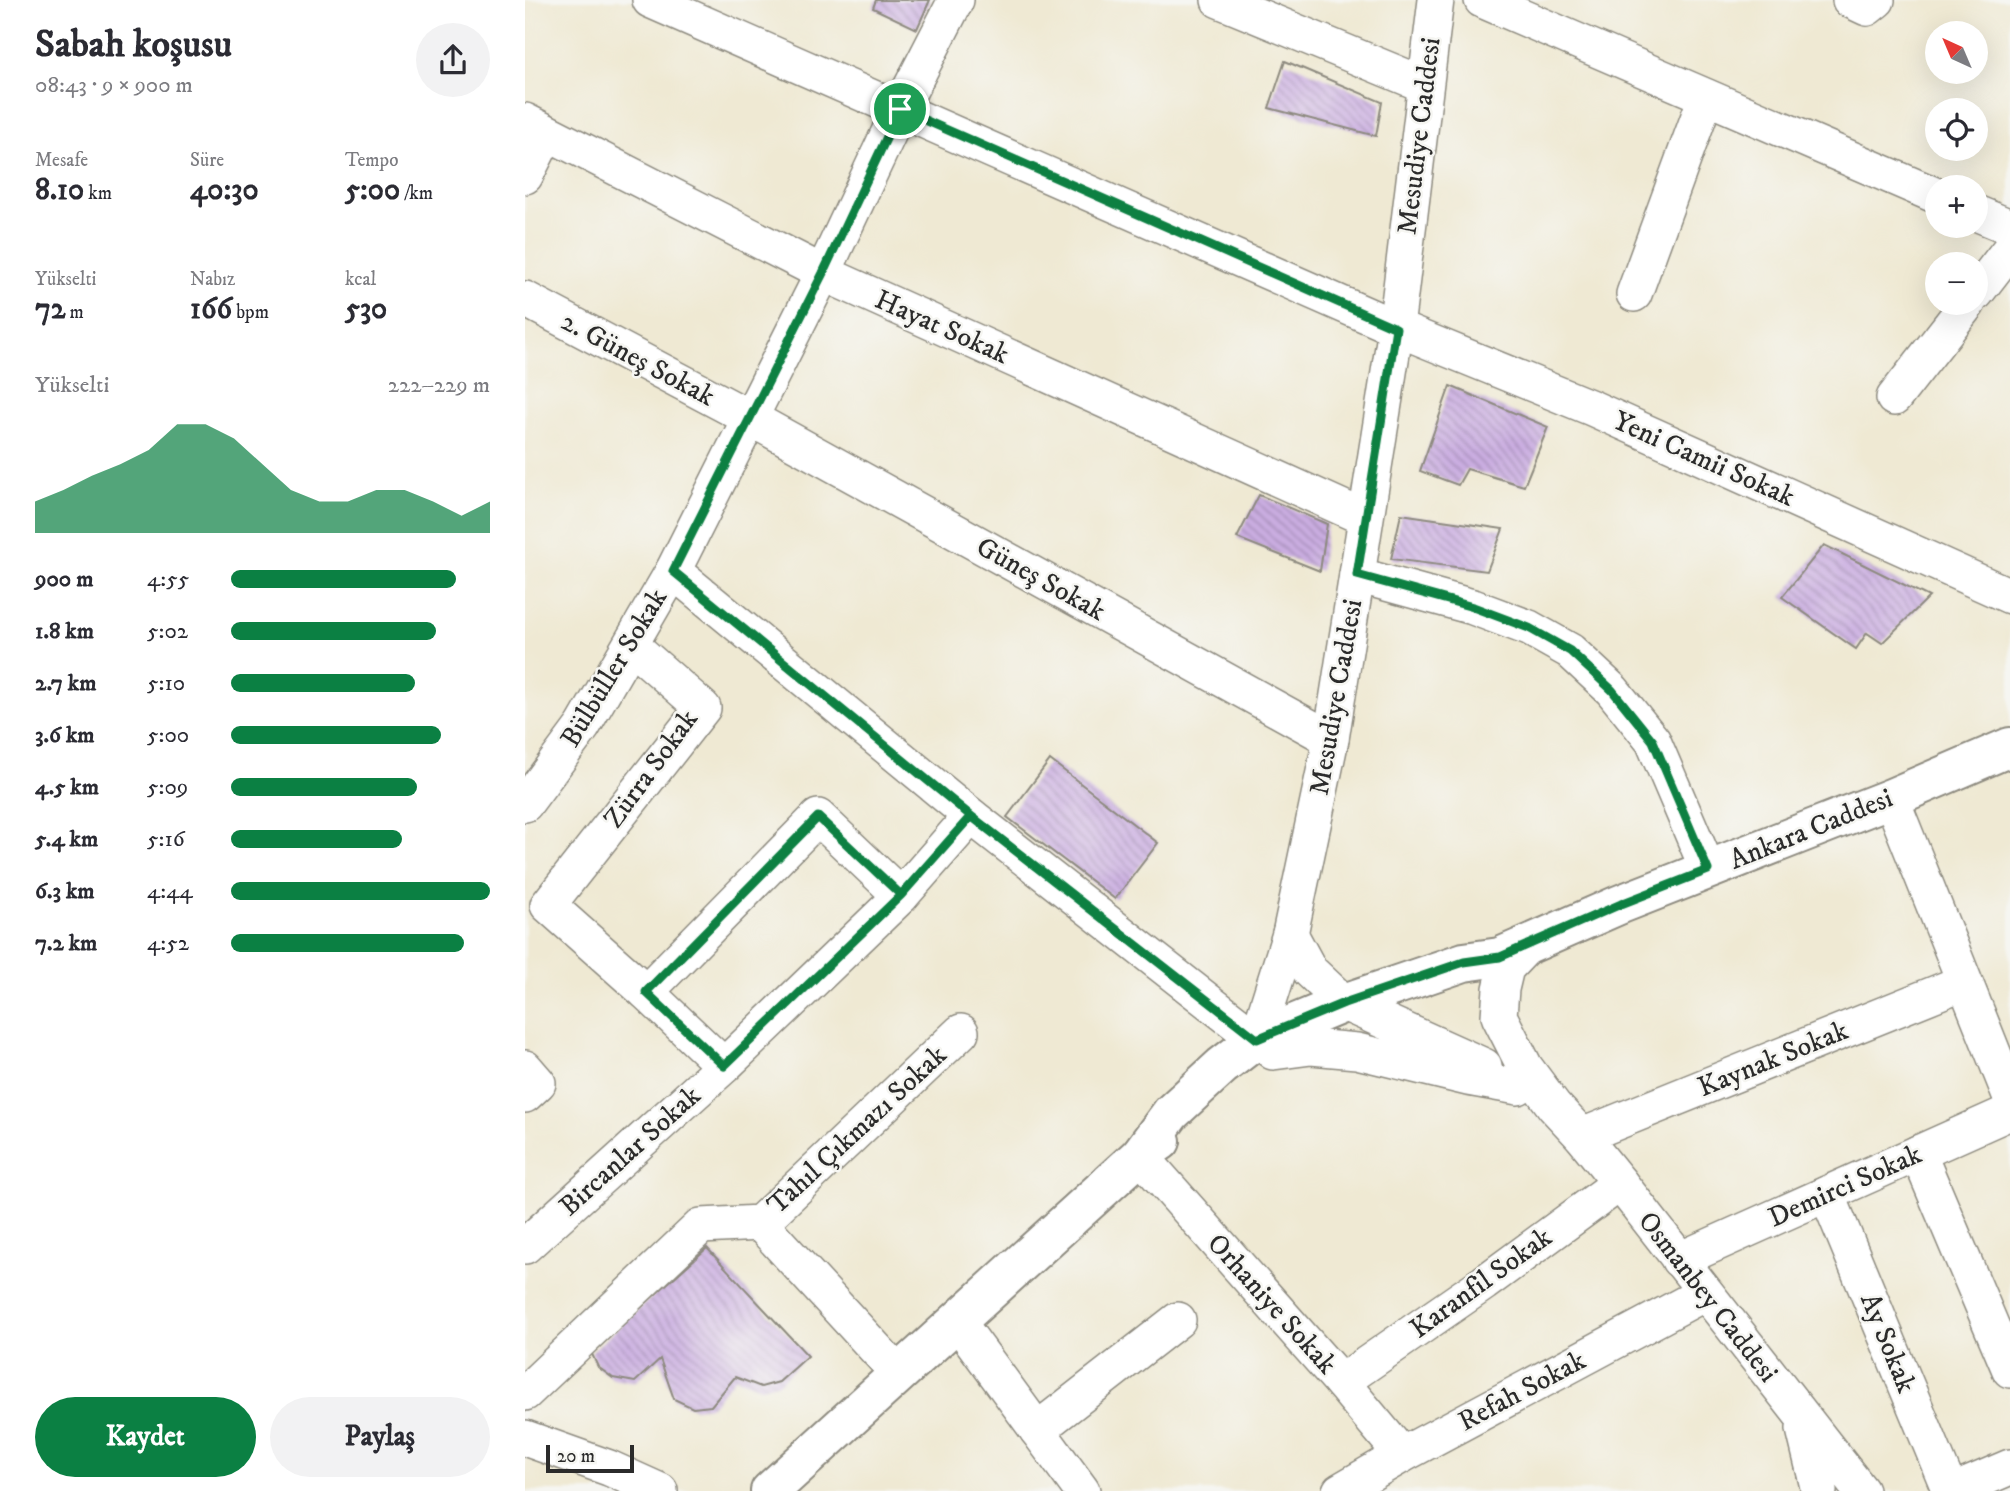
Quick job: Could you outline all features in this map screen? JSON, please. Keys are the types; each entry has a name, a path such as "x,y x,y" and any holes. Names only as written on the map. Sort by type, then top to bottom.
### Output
{"main road":[{"name":"Ankara Caddesi","path":"770,1491 1140,1155 1171,1113 1222,1066 1265,1045 1353,1024 1464,962 1514,951 1621,904 1891,798 2010,747"},
{"path":"800,1491 841,1424"}],"street":[{"name":"Yeni Camii Sokak","path":"650,0 1396,328 1592,408 2010,596"},
{"name":"Bülbüller Sokak","path":"525,804 583,726 673,571 956,0"},
{"path":"1219,0 1425,85"},
{"name":"Mesudiye Caddesi","path":"1265,1045 1331,739 1396,328 1436,0"},
{"path":"1482,0 1925,191"},
{"path":"1850,0 1867,8 1877,0"},
{"path":"1634,294 1706,97"},
{"path":"525,176 536,127"},
{"name":"Hayat Sokak","path":"536,127 823,273 1365,518"},
{"path":"1988,218 2010,227"},
{"path":"1988,277 2010,249"},
{"name":"2. Güneş Sokak","path":"525,299 750,418"},
{"path":"1893,398 1959,315"},
{"name":"Güneş Sokak","path":"750,418 1331,739"},
{"path":"673,571 971,816 1265,1045"},
{"path":"1357,575 1473,607 1529,628 1570,651 1612,690 1653,741 1708,870"},
{"name":"Zürra Sokak","path":"631,645 703,708 548,905 646,992"},
{"path":"1891,798 2010,1095"},
{"name":"Bircanlar Sokak","path":"525,1246 724,1066 901,895 971,816"},
{"path":"724,1066 646,992 818,817 901,895"},
{"path":"1290,934 1310,971 1353,1024 1479,1063 1553,1106"},
{"path":"1514,951 1501,989 1499,1016 1514,1049 1553,1106"},
{"name":"Kaynak Sokak","path":"1583,1136 1964,982"},
{"name":"Tahıl Çıkmazı Sokak","path":"525,1393 701,1226 759,1223 961,1032"},
{"path":"525,1068 538,1083 525,1095"},
{"name":"Osmanbey Caddesi","path":"1553,1106 1583,1136 1861,1491"},
{"name":"Demirci Sokak","path":"1679,1260 2010,1112"},
{"path":"1918,1153 2010,1370"},
{"name":"Orhaniye Sokak","path":"1140,1155 1402,1455"},
{"name":"Karanfil Sokak","path":"1341,1382 1484,1283 1620,1183"},
{"name":"Ay Sokak","path":"1827,1194 1952,1491"},
{"path":"759,1223 898,1373"},
{"name":"Refah Sokak","path":"1340,1491 1705,1293"},
{"path":"1037,1430 1178,1320"},
{"path":"958,1322 1082,1491"},
{"path":"1802,1418 1819,1491"},
{"path":"527,1441 609,1468 660,1491"},
{"path":"1952,1491 2010,1467"}],"building":[{"path":"876,0 930,0 917,29 873,8"},
{"path":"1285,61 1382,102 1376,136 1269,108"},
{"path":"1450,386 1548,427 1524,486 1467,469 1458,485 1420,471"},
{"path":"1259,495 1327,524 1320,571 1237,538"},
{"path":"1401,514 1503,529 1487,571 1391,559"},
{"path":"1824,545 1929,597 1882,643 1867,633 1856,649 1782,597"},
{"path":"1050,760 1158,843 1115,899 1007,817"},
{"path":"707,1248 808,1356 779,1382 761,1387 735,1377 711,1406 693,1408 674,1399 660,1359 635,1382 613,1378 598,1367 591,1352"}],"route":[{"path":"900,109 823,273 673,571 971,816 901,895 724,1066 646,992 818,817 901,895 936,856 971,816 1257,1039 1344,1003 1464,962 1500,957 1621,904 1708,870 1653,741 1612,690 1570,651 1529,628 1473,607 1357,575 1396,328 900,109"}]}
